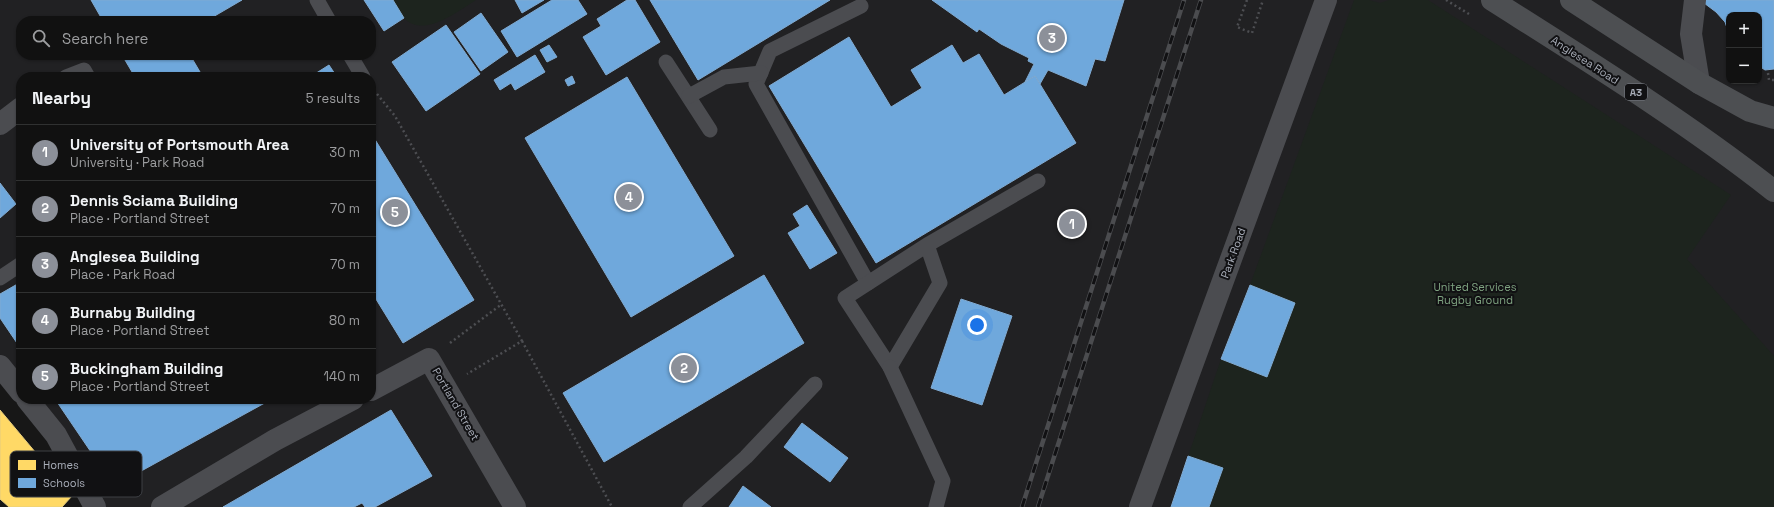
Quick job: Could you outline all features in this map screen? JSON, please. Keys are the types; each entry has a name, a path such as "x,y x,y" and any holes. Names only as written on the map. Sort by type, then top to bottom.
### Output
{"main road":[{"name":"Anglesea Road","path":"1492,0 1644,97 1713,145 1774,192"},
{"path":"1571,0 1699,83 1750,111 1774,118"}],"street":[{"name":"Park Road","path":"1140,507 1326,0"},
{"path":"1695,0 1691,34 1699,83"},
{"path":"0,124 16,116"},
{"name":"Portland Street","path":"376,387 429,359 515,507"},
{"path":"0,366 16,386"},
{"path":"30,404 56,435 65,451"},
{"path":"162,507 275,440 343,404"},
{"path":"90,497 95,507"}],"lane":[{"path":"317,0 326,16"},
{"path":"861,6 770,51 756,84 868,283"},
{"path":"353,60 360,72"},
{"path":"666,62 710,130"},
{"path":"688,96 724,76 761,73"},
{"path":"936,507 942,481 890,367 845,298 926,245 1038,182"},
{"path":"890,367 940,283 926,245"},
{"path":"0,278 16,267"},
{"path":"690,507 746,457 815,384"}],"path":[{"path":"1247,0 1237,27 1252,33 1263,0"},
{"path":"1768,73 1769,80 1774,80"},
{"path":"376,93 395,116 502,304 612,507"},
{"path":"429,359 502,304"},
{"path":"464,375 522,341"}],"shaded area":[{"path":"0,0 1774,0 1774,507 94,507 88,497 142,497 142,451 59,451 30,404 376,404 376,72 16,72 16,386 0,366"}],"green space":[{"path":"393,0 476,0 441,21 422,26 413,24 405,19"},
{"name":"United Services Rugby Ground","path":"1354,0 1369,0 1380,3 1389,0 1428,0 1731,195 1687,259 1774,356 1774,507 1171,507 1221,359 1250,285"}],"building: Homes":[{"path":"0,410 34,451 10,451 10,497 71,497 62,507 9,507 0,499"}],"building: Schools":[{"path":"91,0 242,0 215,16 100,16"},
{"path":"364,0 393,0 404,18 384,31 376,19 376,16 374,16"},
{"path":"515,0 544,0 522,13"},
{"path":"552,0 578,0 587,14 517,57 501,31"},
{"path":"627,0 635,0 660,42 606,75 583,37 601,26 597,19"},
{"path":"650,0 830,0 698,80"},
{"path":"932,0 1124,0 1105,61 1095,59 1086,86 1048,70 1040,84 1035,76 1025,82 1034,64 1028,61 1029,58 1001,44 979,29 977,32"},
{"path":"1700,0 1774,0 1774,69 1765,70 1762,68 1762,12 1726,12 1726,25 1716,12"},
{"path":"481,13 508,52 481,71 454,32"},
{"path":"446,25 480,74 426,111 392,62"},
{"path":"849,37 891,107 922,88 911,70 952,45 963,63 979,54 1004,95 1035,76 1076,143 876,263 769,86"},
{"path":"549,45 557,57 547,62 540,50"},
{"path":"535,55 545,72 515,90 511,83 500,90 494,80"},
{"path":"125,60 193,60 200,72 132,72"},
{"path":"329,65 334,72 318,72"},
{"path":"572,76 575,83 568,86 565,80"},
{"path":"627,77 734,256 631,317 525,138"},
{"path":"376,141 474,300 403,343 376,299"},
{"path":"0,183 16,204 0,218"},
{"path":"807,205 837,253 810,269 788,233 800,226 793,214"},
{"path":"764,275 804,343 604,462 563,393"},
{"path":"16,285 16,342 0,318 0,294"},
{"path":"1250,285 1295,303 1267,377 1221,359"},
{"path":"961,299 1012,316 982,405 931,388"},
{"path":"58,404 263,404 142,471 142,451 90,451"},
{"path":"391,410 432,476 375,507 365,507 362,503 354,507 223,507"},
{"path":"802,423 848,458 830,482 784,447"},
{"path":"1188,456 1223,468 1209,507 1171,507"},
{"path":"743,486 771,507 729,507"}],"railway":[{"path":"1022,507 1184,0"},
{"path":"1038,507 1201,0"}],"place":[{"name":"Anglesea Building","path":"1052,38"},
{"name":"Burnaby Building","path":"629,197"},
{"name":"Buckingham Building","path":"395,212"},
{"name":"University of Portsmouth Area","path":"1072,224"},
{"name":"Dennis Sciama Building","path":"684,368"}]}
